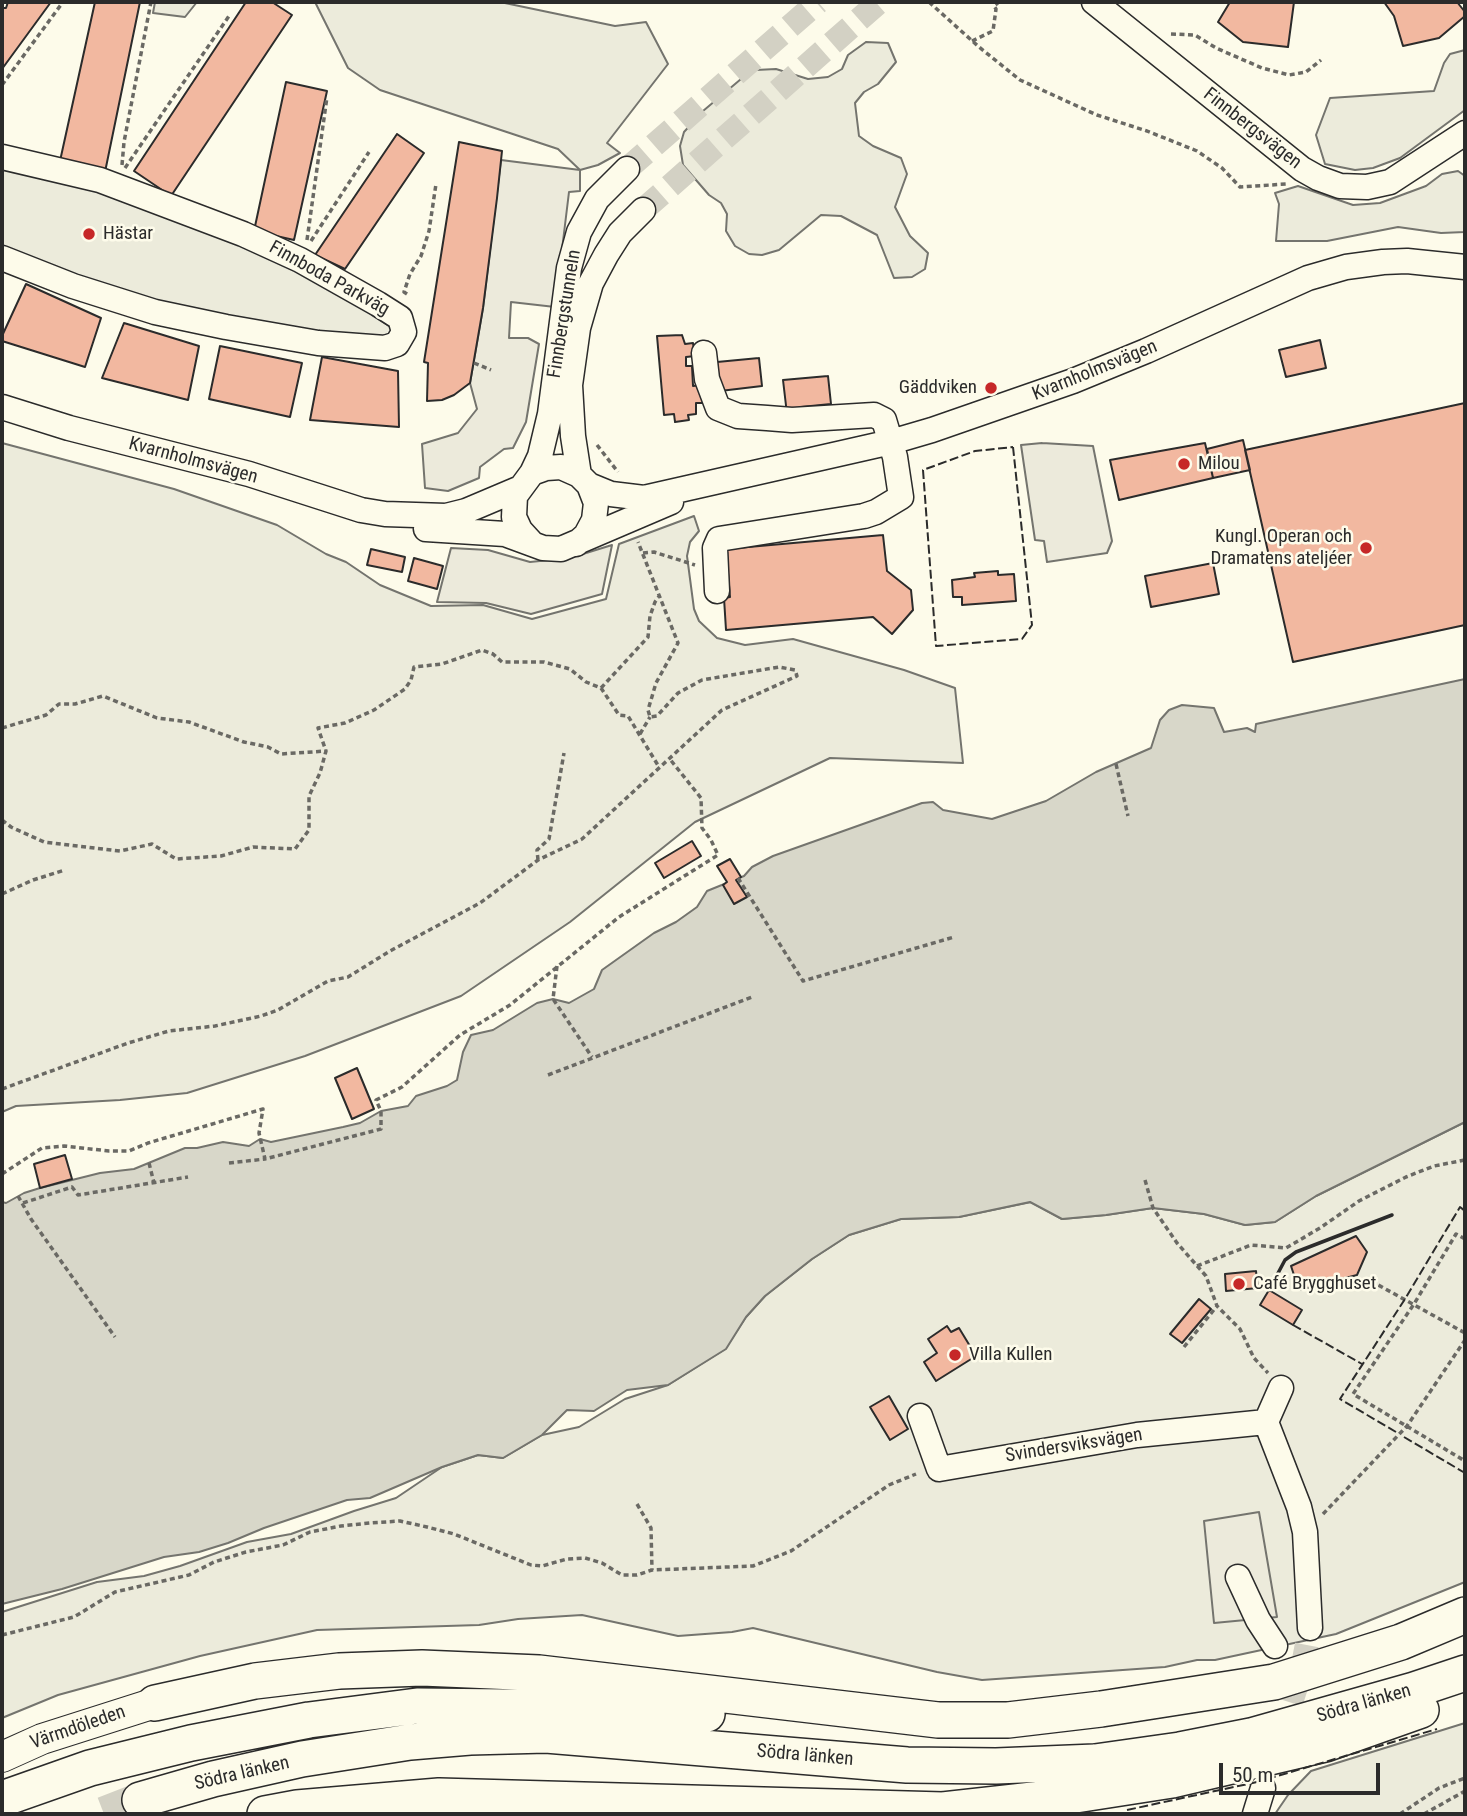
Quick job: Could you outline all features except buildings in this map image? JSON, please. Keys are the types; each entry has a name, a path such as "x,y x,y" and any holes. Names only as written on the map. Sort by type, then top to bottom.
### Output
{"highway":[{"path":"155,1703 255,1681 339,1671 422,1668 539,1673 938,1720 1008,1720 1101,1709 1274,1682 1401,1642 1465,1615"},
{"name":"Södra länken","path":"140,1800 213,1779 302,1759 410,1742 470,1737 546,1735 907,1765 996,1766 1095,1762 1180,1750 1251,1736 1465,1673"},
{"path":"265,1814 297,1808 439,1796 943,1810 1069,1796 1172,1780 1325,1744 1465,1693"},
{"name":"Södra länken","path":"2,1798 90,1768 191,1742 309,1720 417,1706 596,1708 817,1721 938,1720"}],"main road":[{"name":"Värmdöleden","path":"2,1757 42,1739 155,1703"}],"street":[{"name":"Finnbergsvägen","path":"1094,2 1302,169 1340,186 1367,187 1390,182 1465,133"},
{"name":"Finnboda Parkväg","path":"2,156 107,182 243,234 300,260 400,318 403,323 402,338 397,344 385,348 318,342 239,330 155,312 73,286 2,258"},
{"name":"Finnbergstunneln","path":"525,481 540,456 550,414 569,268 579,232 597,199 627,169"},
{"name":"Finnbergstunneln","path":"584,480 573,436 570,385 578,328 592,283 606,255 620,233 643,210"},
{"name":"Kvarnholmsvägen","path":"2,407 69,428 249,474 361,510 384,514 446,516 466,511 546,468 561,467 611,494 645,498 891,442 932,430 1073,382 1308,278 1346,267 1408,261 1465,267"},
{"path":"704,353 707,379 718,408 738,415 792,420 874,415 884,420 901,497 864,516 719,539 715,548 717,591"},
{"path":"576,544 586,535 594,520 596,503 584,480"},
{"name":"Kvarnholmsvägen","path":"384,514 403,525 433,530 505,534 543,548 561,549 719,480"},
{"path":"525,481 515,496 514,517 520,530 531,542"},
{"path":"1282,1388 1266,1422 1299,1507 1305,1532 1310,1628"},
{"path":"920,1416 939,1469"},
{"name":"Svindersviksvägen","path":"939,1469 1124,1437 1266,1422"},
{"path":"1238,1577 1258,1620 1275,1646"},
{"path":"1255,1814 1264,1788"}],"path":[{"path":"2,85 62,2"},
{"path":"152,2 124,142 121,174 229,16"},
{"path":"929,2 1020,80 1059,99 1197,151 1222,168 1240,187 1284,186 1302,169"},
{"path":"972,41 993,31 996,9 994,6 999,2"},
{"path":"1140,41 1170,34 1195,35 1216,48 1262,68 1289,75 1306,72 1321,60"},
{"path":"327,97 305,250 369,152"},
{"path":"403,323 420,305 404,292 429,231 436,184"},
{"path":"474,363 491,370"},
{"path":"635,531 678,643 656,683 648,710 650,717 640,734"},
{"path":"643,553 654,552 693,565"},
{"path":"601,688 648,637 654,602 660,595"},
{"path":"2,820 44,842 120,851 152,844 176,859 221,856 253,847 295,849 309,830 309,796 320,773 326,751 317,728 345,723 374,710 405,689 411,680 414,667 442,664 482,650 494,654 502,662 544,662 570,669 586,682 601,688 619,715 628,716 659,767"},
{"path":"2,1089 169,1031 240,1021 278,1010 328,981 348,977 390,951 470,909 538,860 582,839 722,710 795,678 797,672 779,667 702,680 678,693 657,716 650,717"},
{"path":"2,727 46,715 59,704 75,704 103,696 157,718 189,722 244,742 268,747 281,754 326,751"},
{"path":"538,860 537,850 548,839 564,753"},
{"path":"229,1163 265,1158 381,1129 381,1111 376,1100 402,1087 460,1035 510,1004 619,917 718,855 712,840 702,828 701,798 669,758"},
{"path":"1116,765 1128,816"},
{"path":"2,894 65,870"},
{"path":"738,878 803,981 954,937"},
{"path":"557,966 553,999 592,1057"},
{"path":"548,1075 752,997"},
{"path":"2,1174 42,1148 64,1146 129,1151 263,1109 259,1133 265,1158"},
{"path":"1197,1266 1251,1245 1286,1248 1359,1201 1406,1177 1434,1166 1465,1160"},
{"path":"149,1163 154,1183"},
{"path":"23,1203 72,1187 78,1195 188,1177"},
{"path":"1145,1180 1153,1208 1177,1243 1206,1276 1217,1306 1240,1329 1254,1358 1282,1388"},
{"path":"18,1196 31,1219 115,1337"},
{"path":"1465,1239 1456,1234 1414,1304 1353,1394 1465,1461"},
{"path":"1371,1281 1465,1333"},
{"path":"1184,1347 1217,1306"},
{"path":"1305,1532 1407,1426 1465,1340"},
{"path":"2,1635 74,1617 116,1592 189,1575 214,1562 283,1545 310,1532 341,1526 400,1521 454,1534 531,1564 542,1566 567,1559 585,1558 602,1563 622,1575 637,1575 652,1570 753,1566 791,1551 889,1485 914,1474 939,1469"},
{"path":"637,1504 651,1528 652,1570"},
{"path":"1400,1814 1439,1788 1465,1778"},
{"path":"1424,1814 1465,1791"}],"shaded area":[{"path":"155,2 197,2 185,17 153,13"},
{"path":"315,2 500,2 615,26 646,22 668,64 607,143 620,153 598,165 580,170 558,149 380,90 348,68"},
{"path":"866,42 888,43 896,62 878,84 864,92 855,103 859,136 873,146 901,158 907,174 895,207 910,236 928,253 925,269 912,277 894,278 877,235 841,216 821,215 779,250 762,255 749,254 735,246 726,231 727,214 721,203 709,195 683,165 680,146 684,132 703,111 756,70 776,69 808,79 828,77 842,69 848,55"},
{"path":"1465,50 1465,110 1400,158 1373,168 1355,170 1325,164 1316,135 1330,98 1434,91 1450,54"},
{"path":"501,160 580,170 580,191 569,192 555,307 511,302 509,338 528,338 539,344 526,422 513,448 504,449 480,467 479,478 448,491 425,488 422,444 458,433 477,409 470,383 483,308"},
{"path":"2,167 107,193 185,219 324,283 392,328 389,342 211,319 2,252"},
{"path":"1458,171 1465,176 1465,232 1441,233 1398,227 1327,241 1276,241 1279,204 1275,193 1298,186 1353,205 1380,203 1426,186 1442,174"},
{"path":"2,443 174,489 277,525 326,554 346,562 380,585 431,606 483,605 532,619 606,599 619,544 694,516 699,531 690,542 687,556 694,609 699,621 717,638 745,645 793,639 904,670 955,688 963,763 830,758 695,822 570,922 461,996 305,1056 187,1093 16,1106 2,1112"},
{"path":"1042,443 1093,446 1112,541 1107,553 1047,562 1044,541 1035,540 1021,445"},
{"path":"612,545 602,594 531,614 486,603 437,602 451,548 488,550 530,562 570,558"},
{"path":"1465,679 1465,1122 1316,1196 1275,1222 1245,1225 1204,1214 1153,1208 1062,1219 1030,1202 959,1217 901,1219 849,1235 812,1259 765,1296 746,1317 726,1349 668,1385 627,1390 594,1411 567,1410 542,1435 503,1458 478,1455 442,1467 370,1498 347,1500 228,1543 199,1552 164,1557 62,1589 2,1604 2,1202 6,1203 40,1188 100,1173 134,1169 185,1148 223,1142 249,1146 260,1139 271,1142 360,1123 381,1111 408,1106 416,1096 457,1080 463,1052 471,1035 493,1030 537,1003 553,999 569,1003 594,989 602,970 697,907 707,891 744,876 752,867 773,856 922,803 933,802 943,810 992,819 1046,801 1096,772 1151,748 1160,720 1169,710 1182,705 1214,708 1224,732 1247,728 1255,732 1256,724"},
{"path":"1465,1122 1465,1582 1336,1634 1215,1660 1197,1660 1165,1667 982,1680 937,1672 753,1628 678,1636 582,1615 518,1619 479,1625 317,1630 200,1656 58,1695 2,1718 2,1612 97,1582 144,1576 247,1542 291,1534 396,1498 442,1467 478,1455 503,1458 542,1435 579,1427 625,1399 668,1385 725,1349 746,1317 765,1296 812,1259 849,1235 901,1219 959,1217 1031,1202 1062,1219 1153,1208 1204,1214 1245,1225 1275,1222 1316,1196"},
{"path":"1259,1512 1277,1617 1214,1623 1204,1521"},
{"path":"1465,1723 1465,1814 1275,1814 1288,1795 1311,1771"}],"tunnel":[{"path":"627,169 818,2"},
{"path":"643,210 879,2"},
{"path":"1280,1737 1303,1665 1310,1628"},
{"path":"104,1814 140,1800"}],"fence":[{"path":"1013,447 1032,625 1022,639 936,646 923,470 975,451 1013,447"},
{"path":"1396,1432 1340,1399 1405,1299 1460,1207 1465,1211"},
{"path":"1293,1325 1362,1364"},
{"path":"1404,1437 1465,1473"},
{"path":"1267,1779 1437,1729"},
{"path":"1127,1810 1257,1782"}],"wall":[{"path":"1269,1290 1285,1260 1296,1252 1392,1215"}],"place":[{"name":"Hästar","path":"89,234"},
{"name":"Gäddviken","path":"991,388"},
{"name":"Milou","path":"1184,464"},
{"name":"Kungl. Operan och Dramatens ateljéer","path":"1366,548"},
{"name":"Café Brygghuset","path":"1239,1284"},
{"name":"Villa Kullen","path":"955,1355"}]}
